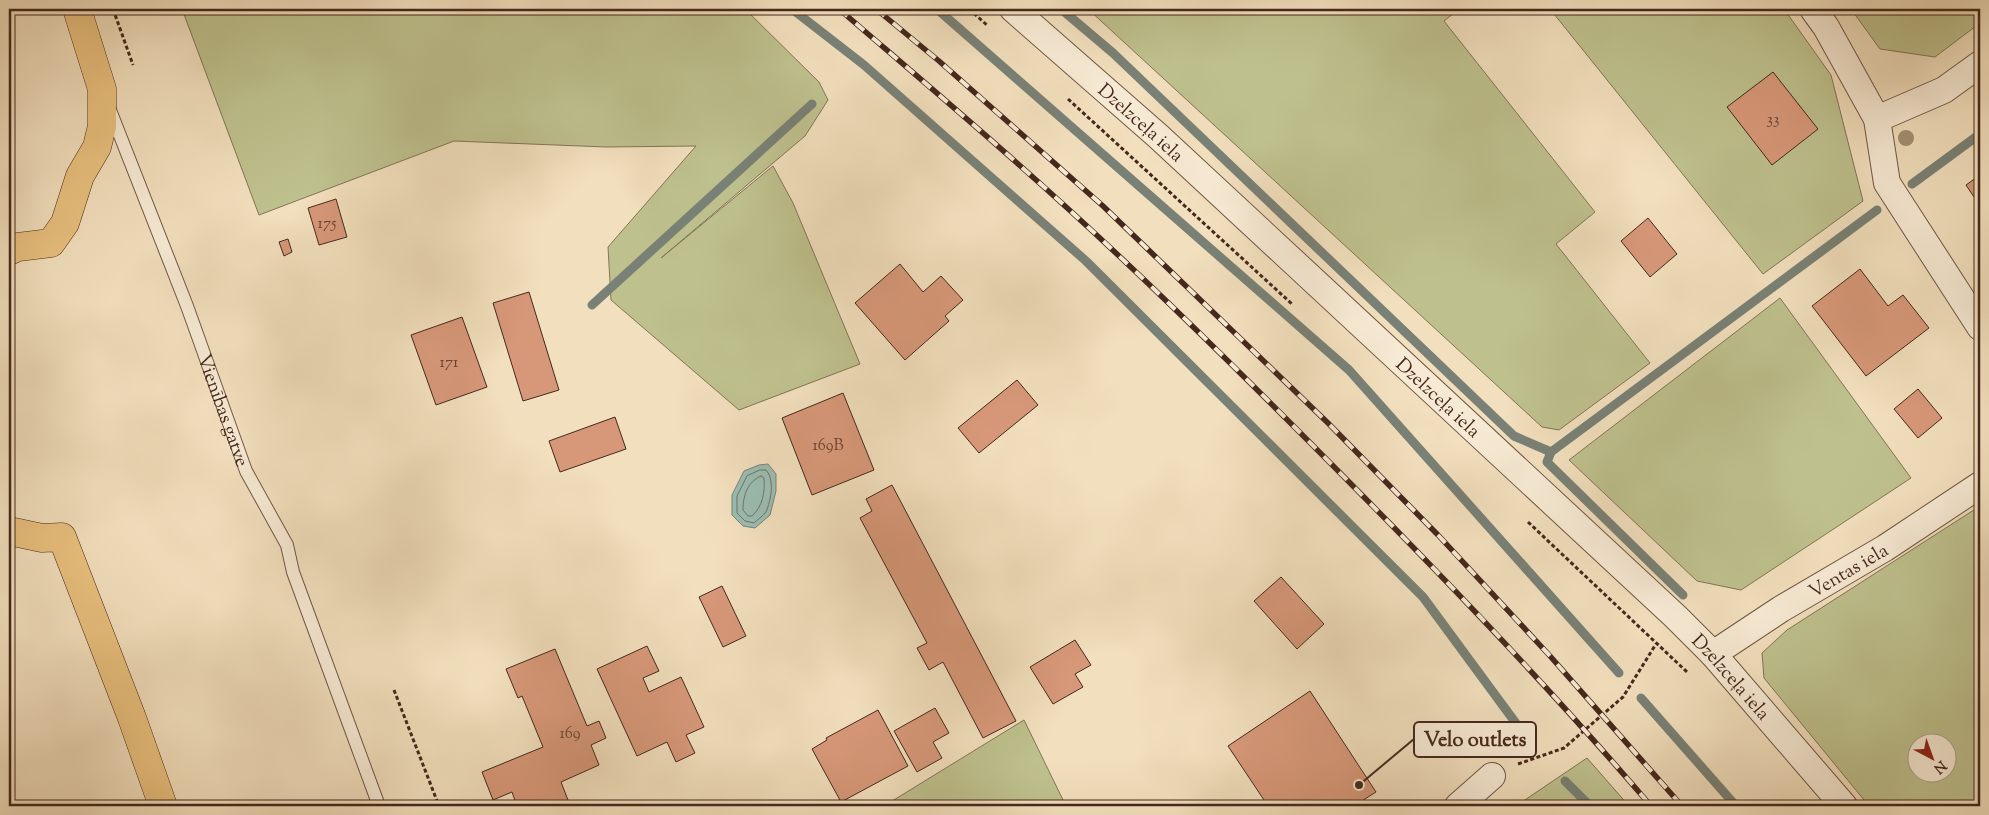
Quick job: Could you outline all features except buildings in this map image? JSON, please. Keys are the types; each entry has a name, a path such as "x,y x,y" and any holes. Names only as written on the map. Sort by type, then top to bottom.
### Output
{"highway":[{"name":"Vienības gatve","path":"77,9 102,90"},
{"path":"9,251 18,247 51,243 65,223 80,176 97,147 102,126 102,90"},
{"path":"9,531 42,538 62,537 132,718 163,806"}],"street":[{"name":"Dzelzceļa iela","path":"1013,9 1165,142 1632,576 1713,654 1844,806"},
{"path":"1813,9 1826,27 1876,118 1887,183 1980,327"},
{"path":"1876,118 1944,90 1980,64"},
{"name":"Ventas iela","path":"1713,654 1781,609 1885,548 1980,485"},
{"path":"1458,806 1492,776"}],"lane":[{"name":"Vienības gatve","path":"102,90 187,306 246,471 287,545 296,581 380,806"}],"path":[{"path":"113,9 133,65"},
{"path":"969,9 989,27"},
{"path":"1065,96 1295,306"},
{"path":"1526,521 1690,675"},
{"path":"394,690 439,806"},
{"path":"1492,776 1517,764 1564,748 1623,697"}],"green space":[{"path":"182,9 745,9 819,82 828,100 805,136 661,258 773,166 793,203 860,364 739,410 611,300 608,247 696,146 606,147 454,141 259,215"},
{"path":"1088,9 1459,9 1444,21 1595,212 1556,244 1650,363 1559,430 1542,427"},
{"path":"1550,9 1784,9 1831,75 1863,201 1763,274"},
{"path":"1851,9 1980,9 1980,23 1935,57 1880,49"},
{"path":"1780,298 1911,478 1741,590 1697,581 1569,460"},
{"path":"1980,506 1980,806 1869,806 1764,678 1762,653 1787,630"},
{"path":"1024,720 1066,806 884,806"},
{"path":"1587,758 1629,806 1516,806"}],"water":[{"path":"768,464 776,474 776,491 770,515 755,528 743,526 732,515 732,495 744,471 759,465"}],"waterway":[{"path":"792,9 864,65 1086,261 1423,597 1529,741"},
{"path":"937,9 1349,370 1619,673"},
{"path":"1061,9 1113,53 1514,436 1551,452"},
{"path":"592,305 812,104"},
{"path":"1912,184 1980,134"},
{"path":"1683,595 1547,462 1551,452 1877,210"},
{"path":"1641,698 1736,806"},
{"path":"1565,781 1590,806"}],"railway":[{"path":"839,9 1050,192 1208,341 1469,605 1543,684 1651,806"},
{"path":"876,9 939,61 1103,206 1328,423 1438,535 1550,656 1682,806"}],"place":[{"name":"Velo outlets","path":"1359,785"}]}
